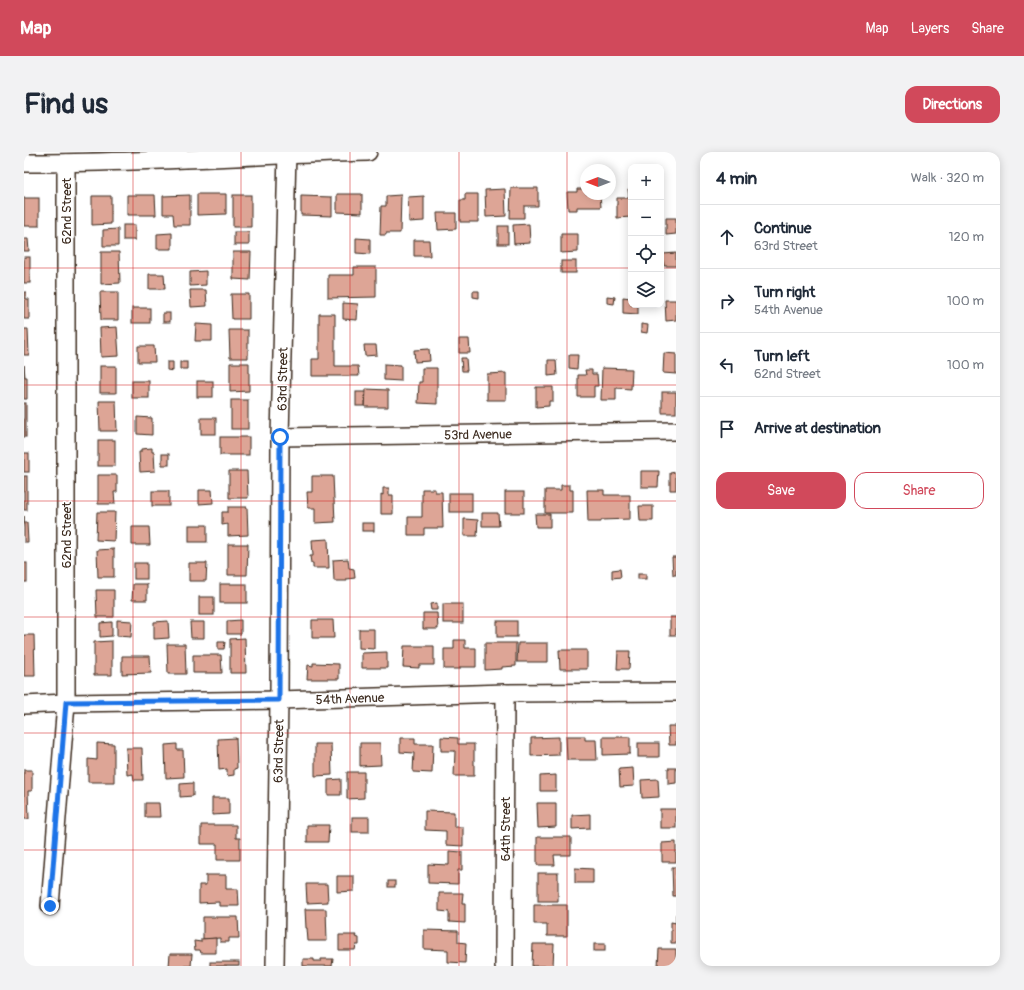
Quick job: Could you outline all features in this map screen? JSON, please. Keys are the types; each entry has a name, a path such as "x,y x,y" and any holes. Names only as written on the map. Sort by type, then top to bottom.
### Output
{"street":[{"path":"24,163 66,163 287,153 368,152"},
{"name":"63rd Street","path":"275,966 279,700 280,437 287,153"},
{"name":"62nd Street","path":"50,906 66,702 66,163"},
{"name":"53rd Avenue","path":"280,437 676,431"},
{"name":"54th Avenue","path":"24,705 66,702 279,700 505,693 676,692"},
{"name":"64th Street","path":"504,966 505,693"}],"building":[{"path":"511,188 538,188 538,206 524,206 524,218 510,218"},
{"path":"505,189 506,216 486,217 485,190"},
{"path":"577,189 580,189 580,200 600,200 601,207 577,207 577,210 568,210 567,192 577,192"},
{"path":"197,194 226,194 226,214 197,215"},
{"path":"337,194 362,194 362,213 337,212"},
{"path":"465,194 478,194 478,222 460,222 460,200 465,200"},
{"path":"127,195 155,195 156,215 127,215"},
{"path":"190,195 190,225 174,225 173,214 163,214 163,196"},
{"path":"233,195 251,195 251,227 233,227"},
{"path":"401,195 400,233 386,233 386,235 380,235 381,206 386,206 386,196"},
{"path":"92,196 111,196 111,224 92,225"},
{"path":"301,196 332,197 332,216 301,215"},
{"path":"424,196 424,221 409,222 408,197"},
{"path":"24,198 39,198 39,226 24,226"},
{"path":"617,198 628,198 628,217 617,218"},
{"path":"437,213 456,213 456,229 438,230"},
{"path":"666,218 676,218 676,234 666,235"},
{"path":"529,224 530,243 514,244 513,225"},
{"path":"123,225 135,225 135,240 123,240"},
{"path":"498,226 508,226 508,244 498,244"},
{"path":"118,229 118,246 103,246 103,230"},
{"path":"234,232 249,232 249,245 234,245"},
{"path":"172,233 172,249 157,249 157,234"},
{"path":"561,234 578,234 578,252 561,253"},
{"path":"356,238 370,239 370,254 356,253"},
{"path":"24,239 28,239 29,251 24,251"},
{"path":"414,240 429,240 430,256 414,256"},
{"path":"101,252 119,252 120,283 101,284"},
{"path":"233,252 251,252 250,280 233,279"},
{"path":"676,253 676,266 664,266 664,254"},
{"path":"24,257 30,257 30,283 24,283"},
{"path":"561,261 576,261 576,273 561,273"},
{"path":"354,267 376,267 376,297 328,298 328,275 354,275"},
{"path":"206,271 206,285 190,286 190,272"},
{"path":"149,274 164,274 165,289 149,289"},
{"path":"190,290 206,290 207,306 191,307"},
{"path":"473,291 479,291 479,298 473,297"},
{"path":"24,292 26,292 26,299 29,299 29,319 24,319"},
{"path":"100,292 118,292 118,320 101,320"},
{"path":"231,294 249,294 249,319 232,319"},
{"path":"607,296 615,297 614,304 607,303"},
{"path":"623,297 628,298 628,308 638,308 638,314 623,313"},
{"path":"665,300 676,300 676,320 666,321"},
{"path":"343,303 358,304 357,320 343,319"},
{"path":"132,308 150,308 150,323 132,323"},
{"path":"163,313 170,313 170,322 163,322"},
{"path":"319,314 335,314 335,366 358,366 359,376 312,376 312,359 319,359"},
{"path":"196,324 212,325 212,341 195,341"},
{"path":"641,324 648,325 647,333 641,332"},
{"path":"117,327 119,356 101,357 100,328"},
{"path":"24,329 28,329 29,355 24,355"},
{"path":"229,330 248,330 248,358 230,358"},
{"path":"459,339 469,339 470,353 459,353"},
{"path":"364,345 376,345 377,355 365,356"},
{"path":"138,346 154,346 155,362 138,362"},
{"path":"429,349 430,361 415,362 414,350"},
{"path":"664,353 676,354 676,374 663,373"},
{"path":"569,355 578,355 577,369 569,368"},
{"path":"461,358 466,358 467,371 462,371"},
{"path":"548,360 556,360 557,375 548,376"},
{"path":"167,362 173,362 173,371 167,370"},
{"path":"180,362 187,362 187,369 180,369"},
{"path":"230,363 249,363 249,391 230,392"},
{"path":"384,364 401,365 401,381 384,380"},
{"path":"24,365 25,377 27,377 27,399 24,399"},
{"path":"100,366 116,366 116,393 100,393"},
{"path":"422,368 437,368 437,404 418,403 419,382 422,382"},
{"path":"602,368 632,369 631,389 616,388 616,400 601,400"},
{"path":"585,370 592,370 592,374 597,374 598,386 594,386 594,397 578,397 578,375 586,375"},
{"path":"506,373 506,400 487,400 487,374"},
{"path":"132,381 149,381 149,398 132,398"},
{"path":"197,381 213,381 213,397 197,397"},
{"path":"536,387 553,387 553,401 549,401 549,406 536,407"},
{"path":"366,389 388,390 388,407 365,407"},
{"path":"356,392 365,392 365,406 356,406"},
{"path":"662,392 676,392 676,413 662,413"},
{"path":"231,400 248,400 248,429 231,429"},
{"path":"99,401 116,401 117,431 100,431"},
{"path":"24,403 26,403 26,437 24,437"},
{"path":"137,417 152,418 152,435 137,434"},
{"path":"201,418 216,418 216,434 201,434"},
{"path":"220,437 249,437 249,455 220,455"},
{"path":"98,440 115,440 115,466 98,466"},
{"path":"152,448 152,452 154,452 155,471 140,472 139,452 141,452 141,449"},
{"path":"24,453 29,453 29,472 24,472"},
{"path":"162,454 169,454 169,465 162,465"},
{"path":"229,471 247,471 248,498 229,498"},
{"path":"641,471 659,471 658,487 641,487"},
{"path":"676,472 676,490 670,490 670,473"},
{"path":"98,475 117,475 117,492 114,492 115,504 98,504"},
{"path":"24,476 27,476 27,510 24,510"},
{"path":"312,476 333,476 335,522 315,523 315,508 308,508 307,492 312,492"},
{"path":"561,485 570,485 570,490 573,490 573,513 545,513 545,490 561,490"},
{"path":"383,488 389,488 389,495 393,495 393,514 381,514 381,494 383,495"},
{"path":"422,489 435,489 435,492 442,492 443,528 424,528 424,535 408,535 408,517 422,517"},
{"path":"199,490 212,490 213,503 199,504"},
{"path":"587,490 604,490 604,495 630,495 630,519 588,522"},
{"path":"152,491 169,491 169,506 152,506"},
{"path":"505,492 524,492 524,513 505,513"},
{"path":"449,493 472,493 472,512 449,512"},
{"path":"639,506 653,506 653,521 640,521"},
{"path":"228,507 247,507 248,535 228,536 228,524 222,525 222,512 228,512"},
{"path":"97,512 115,512 114,541 96,540"},
{"path":"482,513 498,513 499,526 482,526"},
{"path":"535,514 550,514 550,527 536,527"},
{"path":"464,519 478,520 477,536 464,536"},
{"path":"24,523 27,523 28,542 24,542"},
{"path":"362,523 374,523 374,531 362,531"},
{"path":"189,525 207,525 207,542 189,542"},
{"path":"132,527 149,527 150,545 132,545"},
{"path":"328,539 329,568 313,568 313,563 311,563 310,556 313,556 312,540"},
{"path":"228,544 248,544 247,575 228,575"},
{"path":"114,549 114,577 98,577 97,550"},
{"path":"672,557 676,557 676,575 673,575"},
{"path":"348,559 349,568 354,569 355,578 347,579 347,581 334,581 333,560"},
{"path":"24,563 27,563 27,582 24,582"},
{"path":"134,563 147,563 147,579 134,579"},
{"path":"189,563 207,563 206,581 189,581"},
{"path":"620,569 621,577 612,578 612,570"},
{"path":"638,574 646,574 646,579 638,579"},
{"path":"133,584 147,584 147,600 132,600"},
{"path":"220,584 247,584 247,603 220,603"},
{"path":"96,590 114,590 114,617 97,617"},
{"path":"199,597 214,597 214,615 199,615"},
{"path":"437,603 437,610 431,610 430,604"},
{"path":"443,604 463,604 463,623 443,623"},
{"path":"423,613 437,613 438,629 423,629"},
{"path":"670,617 676,617 676,635 670,635"},
{"path":"117,620 132,621 131,637 117,636"},
{"path":"241,620 241,634 227,634 227,621"},
{"path":"312,620 333,620 334,638 312,638"},
{"path":"168,621 169,638 154,639 154,622"},
{"path":"497,621 517,621 517,637 497,637"},
{"path":"112,622 112,636 100,637 100,623"},
{"path":"190,622 204,622 204,638 191,638"},
{"path":"359,629 374,629 374,649 359,648"},
{"path":"24,635 34,635 35,676 24,676"},
{"path":"245,638 246,673 230,673 230,639"},
{"path":"454,640 465,640 465,648 476,648 476,667 444,669 444,649 454,649"},
{"path":"112,641 112,675 94,675 94,642"},
{"path":"218,642 225,642 224,649 218,649"},
{"path":"485,643 516,643 516,666 485,670"},
{"path":"518,643 548,643 548,662 517,662"},
{"path":"167,644 185,644 186,674 168,674"},
{"path":"404,646 434,646 434,665 419,665 419,668 403,667"},
{"path":"559,650 587,650 587,669 560,669"},
{"path":"618,651 630,651 629,669 617,669"},
{"path":"387,652 387,668 362,668 362,653"},
{"path":"193,655 221,655 222,673 193,673"},
{"path":"122,656 150,656 151,673 122,674"},
{"path":"313,663 339,664 339,679 307,679 308,665 313,666"},
{"path":"668,726 676,726 676,745 669,745"},
{"path":"566,736 585,736 585,740 596,740 597,760 567,760"},
{"path":"441,737 458,738 458,744 474,744 474,776 454,776 455,751 441,751"},
{"path":"559,737 559,755 531,756 531,738"},
{"path":"603,737 630,737 630,754 603,755"},
{"path":"236,738 237,768 234,769 234,775 227,776 227,769 219,770 218,739"},
{"path":"400,738 415,738 415,744 433,744 432,773 413,772 414,753 400,752"},
{"path":"97,743 114,744 114,782 88,782 88,759 97,760"},
{"path":"360,743 380,743 381,765 360,766"},
{"path":"638,743 659,743 659,757 638,757"},
{"path":"177,744 177,750 183,750 184,777 166,778 165,745"},
{"path":"315,744 331,744 332,775 315,776"},
{"path":"126,748 142,748 143,780 134,780 133,774 127,775"},
{"path":"633,768 634,786 620,787 619,769"},
{"path":"668,768 676,768 676,783 668,784"},
{"path":"24,770 32,770 32,791 28,791 29,819 24,819"},
{"path":"347,772 364,772 364,798 347,799"},
{"path":"556,775 556,791 540,791 540,776"},
{"path":"341,779 341,795 328,795 328,780"},
{"path":"658,779 659,797 642,798 641,780"},
{"path":"193,783 193,796 180,797 180,784"},
{"path":"212,798 229,798 229,814 212,815"},
{"path":"145,803 159,803 160,817 145,817"},
{"path":"537,803 556,803 556,827 538,828"},
{"path":"660,809 676,809 676,828 660,828"},
{"path":"425,811 454,812 454,827 463,827 463,846 446,845 446,831 425,830"},
{"path":"590,814 590,828 572,829 572,815"},
{"path":"352,817 369,817 369,832 352,832"},
{"path":"201,825 236,825 236,838 240,838 240,860 217,860 217,844 201,844"},
{"path":"307,825 329,825 328,842 307,842"},
{"path":"537,837 571,837 571,855 554,855 555,865 537,865"},
{"path":"676,842 676,862 662,862 662,843"},
{"path":"449,851 462,852 462,870 458,870 458,884 428,883 428,864 449,865"},
{"path":"672,867 676,867 676,896 673,896"},
{"path":"575,868 593,869 593,883 575,883"},
{"path":"538,873 558,873 558,901 538,901"},
{"path":"206,875 226,875 226,889 238,889 239,906 219,906 219,902 199,903 199,885 206,885"},
{"path":"337,876 354,876 354,891 337,892"},
{"path":"388,881 395,881 395,887 388,887"},
{"path":"306,884 327,884 328,902 307,903"},
{"path":"439,893 463,893 462,903 465,903 465,923 449,922 449,912 439,911"},
{"path":"534,905 567,905 567,936 547,936 547,924 534,924"},
{"path":"305,909 326,909 327,941 308,941"},
{"path":"203,917 238,917 239,938 229,938 229,942 220,942 220,938 203,939"},
{"path":"671,922 676,923 676,943 671,943"},
{"path":"424,930 458,931 458,942 466,943 465,963 448,962 448,950 424,949"},
{"path":"339,935 356,935 355,937 359,938 359,945 356,945 355,950 339,950"},
{"path":"216,938 216,953 201,953 200,950 195,950 194,941 201,942 201,939"},
{"path":"533,944 554,944 553,966 532,966"},
{"path":"594,944 605,944 605,951 594,951"},
{"path":"659,949 676,949 676,966 658,966"},
{"path":"170,954 192,954 191,966 169,966"},
{"path":"303,959 314,959 314,961 321,961 321,959 333,959 332,966 303,966"},
{"path":"210,962 239,962 239,966 210,966"}],"route":[{"path":"50,906 66,702 279,700 280,437"}]}
